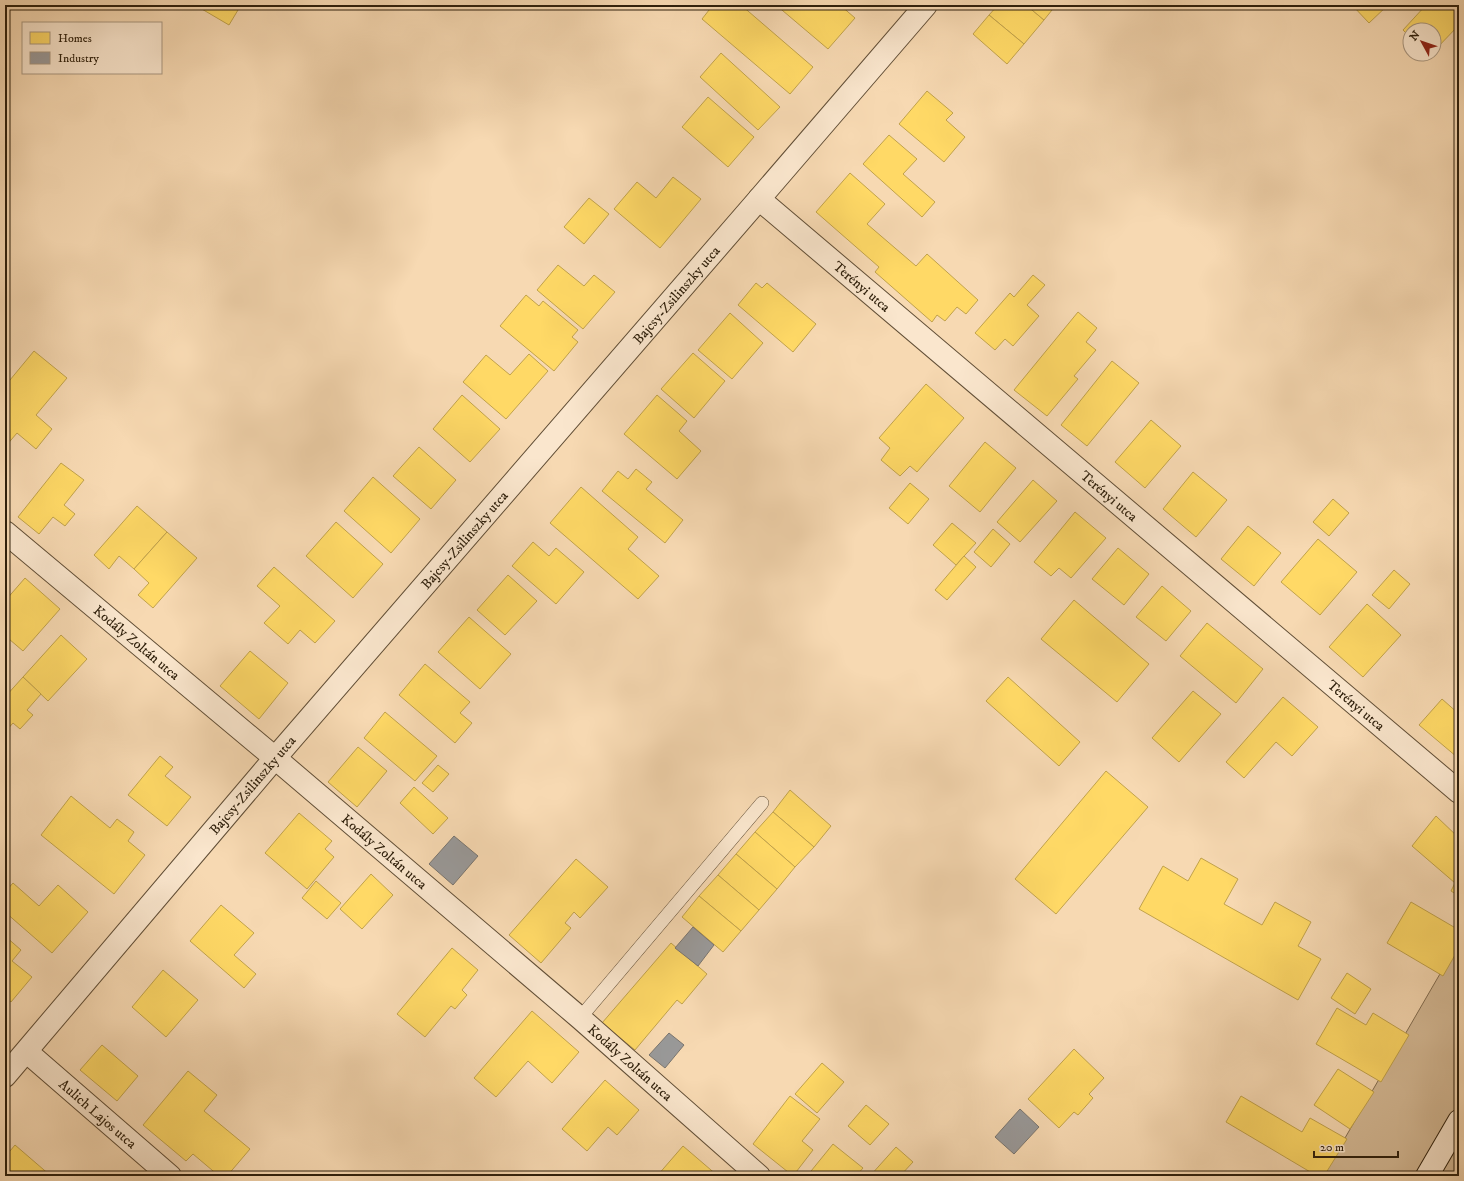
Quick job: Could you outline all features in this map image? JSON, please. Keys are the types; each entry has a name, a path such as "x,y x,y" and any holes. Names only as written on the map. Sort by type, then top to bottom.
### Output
{"street":[{"name":"Bajcsy-Zsilinszky utca","path":"5,1076 27,1052 275,758 926,5"},
{"name":"Terényi utca","path":"759,200 1459,792"},
{"name":"Kodály Zoltán utca","path":"5,532 275,758 580,1018 759,1176"},
{"name":"Aulich Lajos utca","path":"27,1052 170,1176"},
{"path":"1427,1176 1459,1121"}],"lane":[{"path":"580,1018 762,803"}],"shaded area":[{"path":"1459,941 1459,1176 1323,1176"}],"building: Homes":[{"path":"195,5 241,5 229,25"},
{"path":"713,5 741,5 813,67 790,94 702,19"},
{"path":"776,5 840,5 855,18 828,49"},
{"path":"998,5 1026,5 1044,20 1024,44 989,15"},
{"path":"1026,5 1056,5 1044,20"},
{"path":"1352,5 1388,5 1369,23"},
{"path":"1426,5 1459,5 1459,25 1442,43 1442,22 1410,22"},
{"path":"989,15 1024,44 1007,64 973,34"},
{"path":"721,53 780,107 758,130 700,77"},
{"path":"927,91 953,113 946,120 965,137 944,162 899,124"},
{"path":"708,97 754,137 728,167 682,127"},
{"path":"889,135 917,159 903,174 935,202 922,217 863,164"},
{"path":"850,173 885,204 867,224 916,266 927,254 978,300 966,314 957,307 945,321 937,315 932,322 875,272 879,267 816,212"},
{"path":"673,177 701,199 660,248 614,209 637,182 656,198"},
{"path":"589,198 609,214 584,244 564,227"},
{"path":"558,265 584,286 594,275 615,292 583,329 537,290"},
{"path":"1033,275 1045,285 1027,305 1039,316 1013,346 1005,339 995,350 975,333 1010,293 1014,297"},
{"path":"756,283 762,288 767,283 816,324 793,352 738,305"},
{"path":"526,295 539,306 543,301 578,330 572,337 578,342 554,371 500,326"},
{"path":"1078,312 1097,328 1086,342 1096,350 1074,376 1078,379 1047,416 1014,390"},
{"path":"730,313 763,343 732,379 698,350"},
{"path":"34,351 67,378 36,415 52,429 36,449 17,433 5,447 5,386"},
{"path":"693,353 725,381 694,418 661,389"},
{"path":"529,354 548,371 506,419 463,382 486,355 510,375"},
{"path":"1112,361 1139,383 1087,446 1061,425"},
{"path":"926,384 964,418 917,472 910,466 900,476 881,460 890,448 879,438"},
{"path":"462,395 500,429 470,462 433,429"},
{"path":"657,395 687,421 679,431 701,451 677,479 624,434"},
{"path":"1151,420 1181,446 1145,488 1115,462"},
{"path":"985,442 1016,468 980,512 949,486"},
{"path":"419,447 456,480 431,509 393,476"},
{"path":"61,463 84,480 64,505 75,514 65,526 53,517 39,534 18,517"},
{"path":"636,469 652,482 646,489 683,520 665,543 602,491 618,471 628,479"},
{"path":"1193,472 1227,500 1196,537 1163,509"},
{"path":"373,477 420,519 391,553 344,511"},
{"path":"1033,480 1057,501 1020,542 997,522"},
{"path":"910,483 929,499 908,524 889,508"},
{"path":"581,487 638,537 628,549 659,576 638,599 550,523"},
{"path":"1333,499 1349,513 1329,536 1313,522"},
{"path":"137,506 167,532 134,569 119,556 109,569 94,555"},
{"path":"1075,512 1106,538 1071,578 1059,568 1051,576 1034,562"},
{"path":"336,522 383,564 353,598 306,556"},
{"path":"952,523 976,543 956,565 933,545"},
{"path":"1248,526 1281,553 1254,586 1221,559"},
{"path":"993,529 1010,544 991,567 974,552"},
{"path":"167,532 197,558 153,608 138,595 149,583 134,569"},
{"path":"1318,539 1357,572 1320,615 1281,582"},
{"path":"533,542 549,556 556,548 584,572 556,604 512,566"},
{"path":"1118,548 1149,574 1124,605 1092,579"},
{"path":"964,556 976,567 947,600 935,590"},
{"path":"274,567 335,621 315,643 300,630 288,644 264,623 280,606 257,586"},
{"path":"1394,570 1410,584 1389,609 1372,595"},
{"path":"508,575 537,601 505,635 477,610"},
{"path":"25,578 60,609 23,651 9,639 5,643 5,601"},
{"path":"1162,586 1191,611 1166,641 1136,617"},
{"path":"1074,600 1149,664 1117,702 1041,639"},
{"path":"1367,604 1401,635 1363,677 1329,647"},
{"path":"469,617 511,654 480,689 438,652"},
{"path":"1207,623 1263,669 1236,703 1180,656"},
{"path":"61,635 87,659 48,701 23,677"},
{"path":"250,651 288,683 259,719 220,686"},
{"path":"425,664 470,702 460,713 472,723 455,743 399,695"},
{"path":"23,677 41,694 27,710 33,715 20,729 13,723 5,732 5,697"},
{"path":"1008,677 1080,742 1059,766 986,701"},
{"path":"1193,691 1221,714 1179,762 1152,738"},
{"path":"1283,697 1318,727 1292,756 1276,742 1244,778 1226,762"},
{"path":"1442,699 1459,714 1459,754 1457,757 1419,725"},
{"path":"385,712 437,756 415,781 364,738"},
{"path":"358,747 387,771 357,807 328,782"},
{"path":"160,756 173,767 165,776 191,797 167,826 128,795"},
{"path":"438,765 449,774 433,792 422,783"},
{"path":"1106,771 1148,807 1056,914 1015,879"},
{"path":"414,787 448,818 433,834 400,803"},
{"path":"790,790 831,826 814,847 773,812"},
{"path":"71,796 110,828 117,819 134,832 128,841 145,855 114,894 41,835"},
{"path":"773,812 814,847 795,867 755,832"},
{"path":"299,813 332,841 325,849 334,857 307,889 265,853"},
{"path":"1436,816 1459,838 1459,896 1451,891 1455,883 1412,846"},
{"path":"755,832 795,867 777,889 736,854"},
{"path":"736,854 777,889 759,910 718,875"},
{"path":"1201,858 1238,879 1224,904 1262,925 1275,902 1311,922 1298,946 1321,959 1298,1000 1139,909 1163,866 1188,881"},
{"path":"576,859 608,887 580,918 574,912 565,923 571,928 541,963 509,935"},
{"path":"371,874 393,895 362,929 340,909"},
{"path":"718,875 759,910 741,931 699,896"},
{"path":"316,881 341,903 327,919 302,898"},
{"path":"13,883 39,906 58,885 88,912 52,953 5,912 5,892"},
{"path":"699,896 741,931 723,952 682,917"},
{"path":"1411,902 1459,930 1459,948 1443,976 1387,943"},
{"path":"221,905 254,933 234,955 256,974 244,988 190,941"},
{"path":"5,936 21,950 12,961 32,977 11,1002 5,997"},
{"path":"671,943 707,974 682,1004 677,1000 635,1050 602,1023"},
{"path":"452,948 478,970 462,990 467,995 455,1009 451,1006 425,1037 397,1014"},
{"path":"163,970 198,1000 166,1037 132,1007"},
{"path":"1347,973 1371,989 1355,1014 1331,998"},
{"path":"1337,1008 1366,1025 1373,1013 1409,1035 1381,1082 1316,1044"},
{"path":"532,1011 579,1052 552,1083 528,1061 496,1097 474,1078"},
{"path":"102,1045 138,1076 117,1101 80,1070"},
{"path":"1074,1049 1104,1078 1089,1094 1093,1098 1078,1115 1074,1112 1059,1128 1028,1099"},
{"path":"822,1063 844,1082 817,1113 795,1094"},
{"path":"1338,1069 1374,1092 1350,1129 1314,1105"},
{"path":"188,1071 217,1095 204,1111 250,1149 227,1176 219,1176 193,1154 186,1161 143,1125"},
{"path":"605,1080 639,1110 617,1135 608,1127 587,1151 562,1129"},
{"path":"790,1096 820,1119 802,1141 813,1150 793,1176 753,1144"},
{"path":"1241,1096 1302,1132 1310,1118 1347,1139 1324,1176 1317,1176 1226,1122"},
{"path":"866,1105 889,1124 870,1145 848,1126"},
{"path":"833,1144 863,1168 856,1176 807,1176"},
{"path":"15,1145 51,1176 5,1176 5,1157"},
{"path":"683,1146 718,1176 657,1176"},
{"path":"896,1147 913,1162 900,1176 870,1176"}],"building: Industry":[{"path":"454,836 478,856 453,885 429,864"},
{"path":"693,927 714,945 698,966 675,948"},
{"path":"669,1033 684,1045 665,1068 649,1055"},
{"path":"1020,1109 1039,1127 1014,1154 995,1137"}]}
